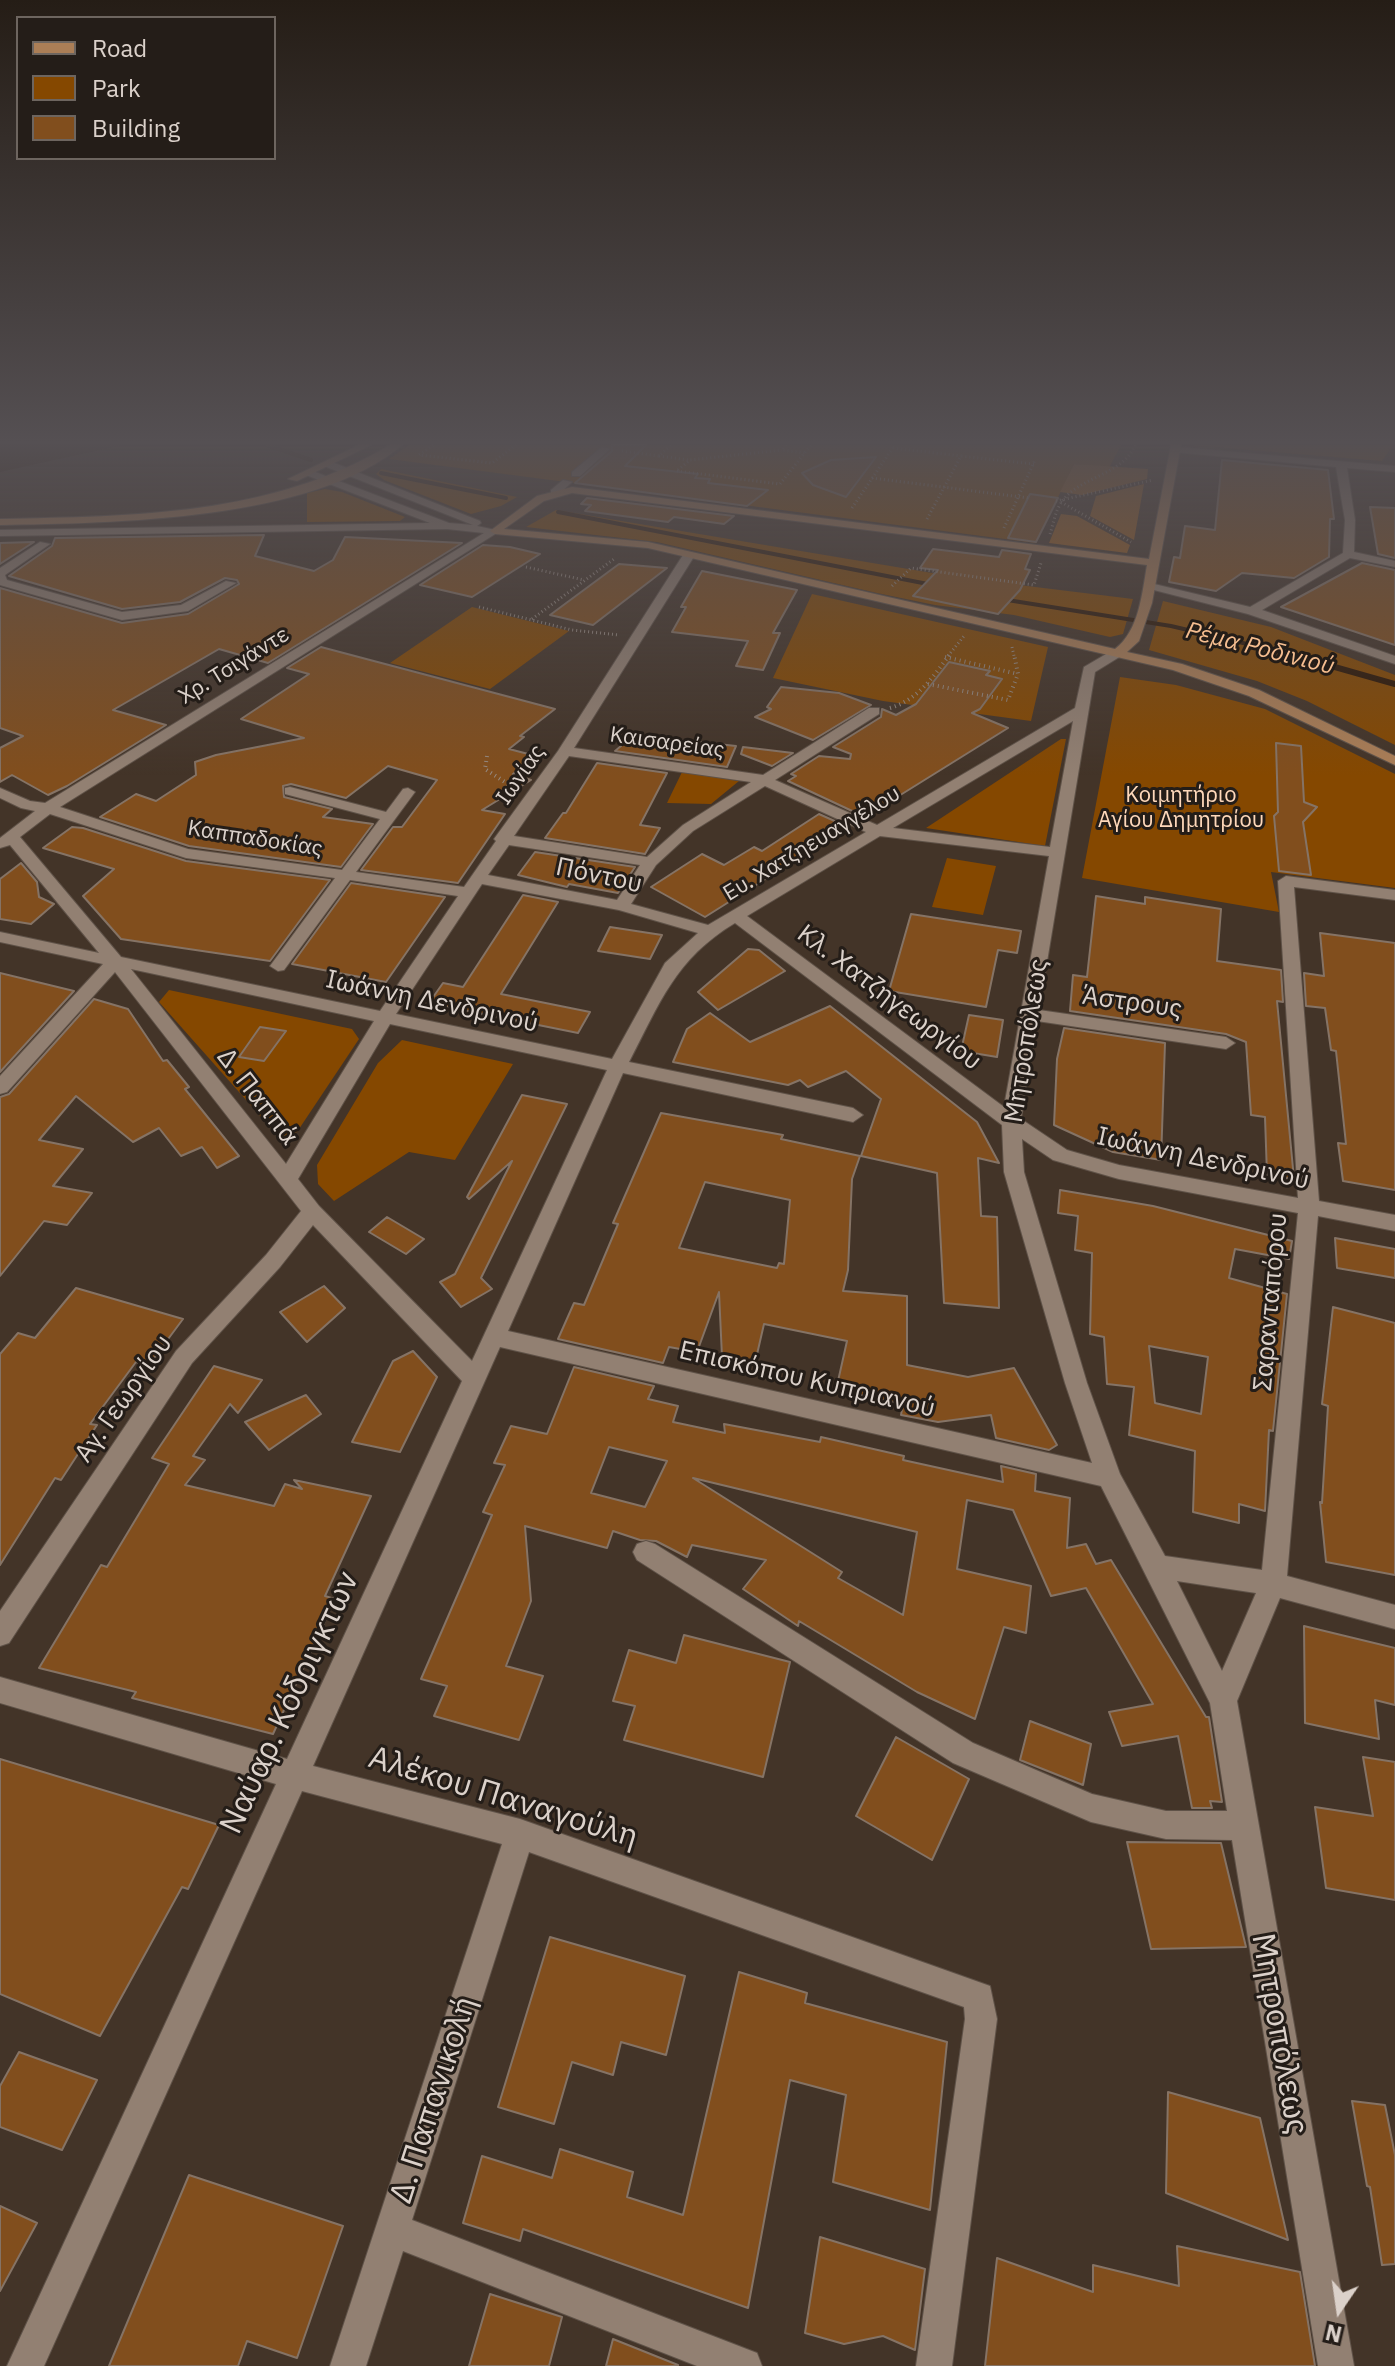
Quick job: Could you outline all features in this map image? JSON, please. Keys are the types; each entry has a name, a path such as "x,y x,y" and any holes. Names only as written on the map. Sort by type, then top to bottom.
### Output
{"main road":[{"path":"691,555 1218,679 1254,693 1395,761"},
{"path":"1092,555 1156,563"},
{"path":"1117,653 1133,641 1157,555"}],"street":[{"path":"27,555 0,574 2,582 122,616 184,608 230,583"},
{"name":"Χρ. Τσιγάντε","path":"6,840 48,808 456,555"},
{"name":"Ιωνίας","path":"287,1180 386,1019 502,839 565,751 689,555"},
{"path":"1252,611 1346,555"},
{"path":"1355,555 1395,564"},
{"path":"1150,586 1252,611 1395,660"},
{"name":"Μητροπόλεως","path":"1117,653 1089,670 1081,710 1011,1122 1014,1172 1076,1383 1109,1477 1157,1566 1223,1701 1336,2366"},
{"name":"Ευ. Χατζηευαγγέλου","path":"617,1067 671,967 710,931 1081,710"},
{"name":"Καισαρείας","path":"621,906 650,862 688,828 874,711"},
{"name":"Καισαρείας","path":"565,751 762,779 877,831 1058,852"},
{"path":"290,791 389,817"},
{"name":"Καππαδοκίας","path":"0,792 26,805 48,808 186,853 460,891"},
{"path":"278,966 408,792"},
{"path":"502,839 650,862"},
{"name":"Δ. Παππά","path":"6,840 115,961 312,1211 475,1379"},
{"name":"Πόντου","path":"477,878 621,906 710,931"},
{"name":"Σαρανταπόρου","path":"1223,1701 1273,1584 1309,1208 1286,881 1395,895"},
{"name":"Κλ. Χατζηγεωργίου","path":"736,916 1011,1122"},
{"name":"Ιωάννη Δενδρινού","path":"0,937 853,1115"},
{"path":"0,1088 115,961"},
{"name":"Άστρους","path":"1030,1014 1226,1043"},
{"name":"Ναύαρ. Κόδριγκτων","path":"25,2366 617,1067"},
{"name":"Ιωάννη Δενδρινού","path":"1011,1122 1060,1155 1104,1168 1395,1223"},
{"name":"Αγ. Γεωργίου","path":"0,1634 184,1357 273,1261 312,1211"},
{"name":"Επισκόπου Κυπριανού","path":"494,1337 1109,1477"},
{"path":"646,1552 963,1753 1091,1808 1166,1825 1242,1826"},
{"path":"1157,1566 1273,1584 1395,1617"},
{"name":"Αλέκου Παναγούλη","path":"0,1690 294,1775 520,1834 979,1997 981,2019 934,2366"},
{"name":"Δ. Παπανικολή","path":"348,2366 520,1834"},
{"path":"392,2230 744,2366"}],"path":[{"path":"531,620 615,559"},
{"path":"526,567 585,580"},
{"path":"897,581 903,576"},
{"path":"479,607 572,630 628,635"},
{"path":"874,711 900,707 928,684 945,657 968,632"},
{"path":"928,684 1008,700 1018,674 945,657"},
{"path":"487,756 485,769 489,775 526,794"}],"green space":[{"path":"715,555 827,555 962,578 1133,599 1123,634 1110,637 1014,615 935,605"},
{"path":"812,594 1048,647 1031,721 883,701 773,678"},
{"path":"1163,601 1271,627 1395,675 1395,745 1307,701 1257,681 1149,650"},
{"path":"472,607 569,631 490,689 390,663"},
{"name":"Κοιμητήριο Αγίου Δημητρίου","path":"1120,677 1176,685 1265,709 1395,774 1395,888 1271,872 1279,912 1082,878"},
{"path":"1061,739 1066,739 1045,846 926,828"},
{"path":"682,772 739,781 711,804 667,803"},
{"path":"947,858 996,866 983,915 932,907"},
{"path":"169,990 352,1029 359,1039 297,1132 279,1137 159,1002"},
{"path":"402,1040 513,1064 455,1160 409,1152 334,1201 318,1184 317,1165 378,1063"}],"building":[{"path":"0,555 13,555 0,564"},
{"path":"39,555 255,555 314,571 335,555 442,555 268,663 219,649 113,710 166,725 48,795 12,775 0,782 0,748 23,736 0,728 0,588 122,623 188,614 239,584 237,580 225,578 180,602 122,609 9,576"},
{"path":"467,555 538,555 472,597 420,585"},
{"path":"929,555 1030,555 1025,569 1030,570 1020,590 998,614 913,596 938,570 920,568"},
{"path":"1180,555 1329,555 1294,578 1242,573 1216,591 1169,582 1174,557 1180,558"},
{"path":"1362,563 1395,570 1395,645 1281,607"},
{"path":"619,564 667,568 593,625 550,615"},
{"path":"702,571 797,590 773,633 780,633 763,670 736,666 748,641 672,632 686,607 681,607"},
{"path":"321,647 555,709 520,736 524,737 509,749 536,756 513,774 531,780 482,810 505,814 458,883 361,870 393,827 402,827 437,780 388,766 346,798 291,784 283,786 284,797 332,809 323,817 373,824 341,867 189,846 100,817 136,794 156,801 196,775 195,762 304,738 241,719 309,674 287,668"},
{"path":"949,662 990,671 986,675 1002,679 980,709 972,713 1008,728 865,817 788,781 796,776 791,774 819,756 850,759 851,754 833,747 881,717 882,709 896,715 916,704"},
{"path":"781,687 839,693 871,705 813,740 755,717 771,709 767,707"},
{"path":"681,740 736,746 727,767 615,751 627,741 677,747"},
{"path":"1276,743 1301,746 1304,802 1317,807 1303,822 1311,875 1279,871 1274,816 1278,812"},
{"path":"743,747 793,753 772,766 741,754"},
{"path":"597,763 667,773 640,825 660,828 645,854 545,838 566,813"},
{"path":"819,814 848,827 705,917 651,887 702,854 724,865 754,847 762,851"},
{"path":"72,827 186,861 330,880 270,961 121,939 83,896 114,869 43,848"},
{"path":"535,852 635,867 618,893 569,884 567,887 518,875"},
{"path":"21,863 37,882 39,897 54,904 31,924 0,919 0,879"},
{"path":"351,883 445,897 386,982 292,964"},
{"path":"523,895 558,902 501,994 590,1012 578,1033 429,1003 443,983 463,987"},
{"path":"1096,896 1145,904 1145,897 1221,909 1217,961 1281,970 1283,1002 1277,1001 1294,1179 1267,1175 1265,1117 1251,1115 1246,1042 1226,1034 1070,1011 1073,975 1087,977"},
{"path":"911,914 1021,931 1017,953 998,950 986,1007 889,991"},
{"path":"610,927 662,935 650,959 598,951"},
{"path":"1320,933 1395,943 1395,1190 1343,1181 1338,1143 1346,1144 1336,1051 1331,1050 1325,1008 1306,1006 1304,973 1324,976"},
{"path":"748,949 759,950 785,971 718,1010 698,992"},
{"path":"0,973 74,991 0,1072"},
{"path":"94,999 128,1009 163,1061 167,1060 189,1087 185,1089 239,1156 217,1168 202,1147 181,1156 159,1128 133,1142 76,1096 39,1140 83,1149 53,1186 92,1193 67,1225 44,1221 0,1276 0,1097 9,1094"},
{"path":"830,1006 977,1122 999,1163 978,1158 981,1216 997,1217 999,1308 944,1303 937,1173 861,1156 881,1099 846,1071 808,1087 800,1080 788,1085 673,1062 687,1029 710,1013 750,1042"},
{"path":"969,1015 1003,1020 997,1057 961,1051"},
{"path":"260,1027 286,1031 264,1061 239,1057"},
{"path":"1064,1028 1165,1043 1161,1160 1113,1152 1054,1125 1057,1059"},
{"path":"522,1095 567,1104 481,1278 492,1289 461,1307 440,1282 455,1274 512,1161 469,1199 467,1197"},
{"path":"661,1113 783,1135 781,1139 860,1156 852,1179 848,1270 843,1291 907,1296 907,1365 968,1377 1014,1368 1057,1445 1049,1450 996,1438 991,1415 938,1422 901,1415 903,1404 836,1390 847,1341 764,1324 755,1363 722,1357 719,1292 697,1352 669,1347 663,1363 558,1339 574,1303 584,1305 618,1224 613,1223","holes":["705,1182 790,1200 784,1264 779,1263 777,1268 679,1248"]},
{"path":"1060,1190 1153,1206 1292,1241 1289,1259 1235,1249 1229,1278 1287,1294 1273,1431 1269,1430 1265,1511 1239,1504 1239,1523 1193,1512 1195,1451 1129,1435 1134,1387 1107,1384 1104,1337 1090,1334 1092,1253 1075,1250 1078,1216 1058,1213","holes":["1149,1346 1208,1357 1201,1414 1155,1403"]},
{"path":"387,1217 424,1239 406,1254 369,1232"},
{"path":"1335,1238 1395,1249 1395,1278 1337,1268"},
{"path":"324,1286 345,1308 307,1342 280,1312"},
{"path":"76,1288 183,1319 148,1366 136,1362 90,1424 97,1425 61,1480 55,1478 0,1565 0,1354 18,1333 35,1338"},
{"path":"1333,1307 1395,1323 1395,1575 1326,1562 1320,1502 1328,1406 1322,1404"},
{"path":"413,1351 437,1377 400,1452 352,1442 393,1361"},
{"path":"214,1366 262,1380 238,1413 230,1404 193,1456 205,1460 185,1485 274,1506 285,1484 302,1489 294,1480 371,1496 325,1596 335,1599 273,1734 132,1698 136,1692 39,1668 101,1565 107,1567 169,1464 152,1458"},
{"path":"574,1367 654,1386 648,1399 678,1406 673,1422 725,1433 724,1424 820,1442 821,1437 904,1456 903,1460 1003,1482 1001,1466 1036,1474 1035,1491 1070,1498 1067,1548 1086,1544 1096,1564 1111,1560 1206,1717 1209,1717 1222,1802 1210,1801 1212,1808 1192,1808 1178,1736 1122,1746 1109,1712 1153,1704 1086,1588 1051,1596 1013,1510 967,1500 957,1569 1031,1586 1026,1633 1004,1627 975,1719 917,1692 799,1621 798,1626 743,1589 766,1560 692,1545 687,1557 656,1541 640,1540 613,1531 607,1548 525,1526 531,1601 506,1666 543,1676 519,1740 434,1716 447,1686 421,1679 492,1515 483,1512 505,1465 494,1463 511,1426 547,1434","holes":["609,1447 667,1461 645,1507 591,1493","693,1478 917,1532 903,1615 838,1578 842,1572"]},
{"path":"306,1395 321,1414 269,1450 245,1422"},
{"path":"1304,1626 1395,1648 1395,1705 1375,1700 1379,1739 1305,1723"},
{"path":"684,1635 790,1662 763,1777 624,1740 635,1706 613,1701 629,1650 676,1663"},
{"path":"1030,1721 1091,1744 1083,1785 1020,1760"},
{"path":"896,1737 969,1779 932,1860 856,1816"},
{"path":"1363,1757 1395,1762 1395,1900 1326,1888 1315,1807 1373,1816"},
{"path":"0,1759 219,1825 188,1889 182,1887 100,2036 0,1994"},
{"path":"1127,1842 1221,1843 1246,1947 1151,1949"},
{"path":"550,1937 685,1976 666,2055 621,2042 613,2075 572,2062 554,2124 498,2107"},
{"path":"739,1972 807,1993 805,2003 947,2042 930,2210 833,2182 846,2095 790,2080 748,2308 523,2229 520,2241 463,2223 482,2156 552,2178 560,2149 633,2172 627,2197 683,2215"},
{"path":"19,2052 97,2080 62,2150 0,2127 0,2086"},
{"path":"1168,2092 1260,2118 1288,2240 1166,2193"},
{"path":"1352,2101 1385,2105 1395,2155 1395,2264 1382,2265"},
{"path":"189,2175 343,2226 297,2358 247,2341 238,2366 109,2366"},
{"path":"0,2206 37,2223 0,2291"},
{"path":"820,2237 925,2269 915,2350 883,2336 844,2344 805,2333"},
{"path":"1177,2246 1300,2272 1315,2366 985,2366 997,2258 1093,2292 1093,2265 1179,2286"},
{"path":"490,2294 562,2317 549,2366 469,2366"},
{"path":"613,2339 678,2365 678,2366 606,2366"}],"waterway":[{"name":"Ρέμα Ροδινιού","path":"781,555 933,585"},
{"name":"Ρέμα Ροδινιού","path":"1001,599 1171,626 1298,656"},
{"name":"Ρέμα Ροδινιού","path":"1289,654 1395,684"}]}
